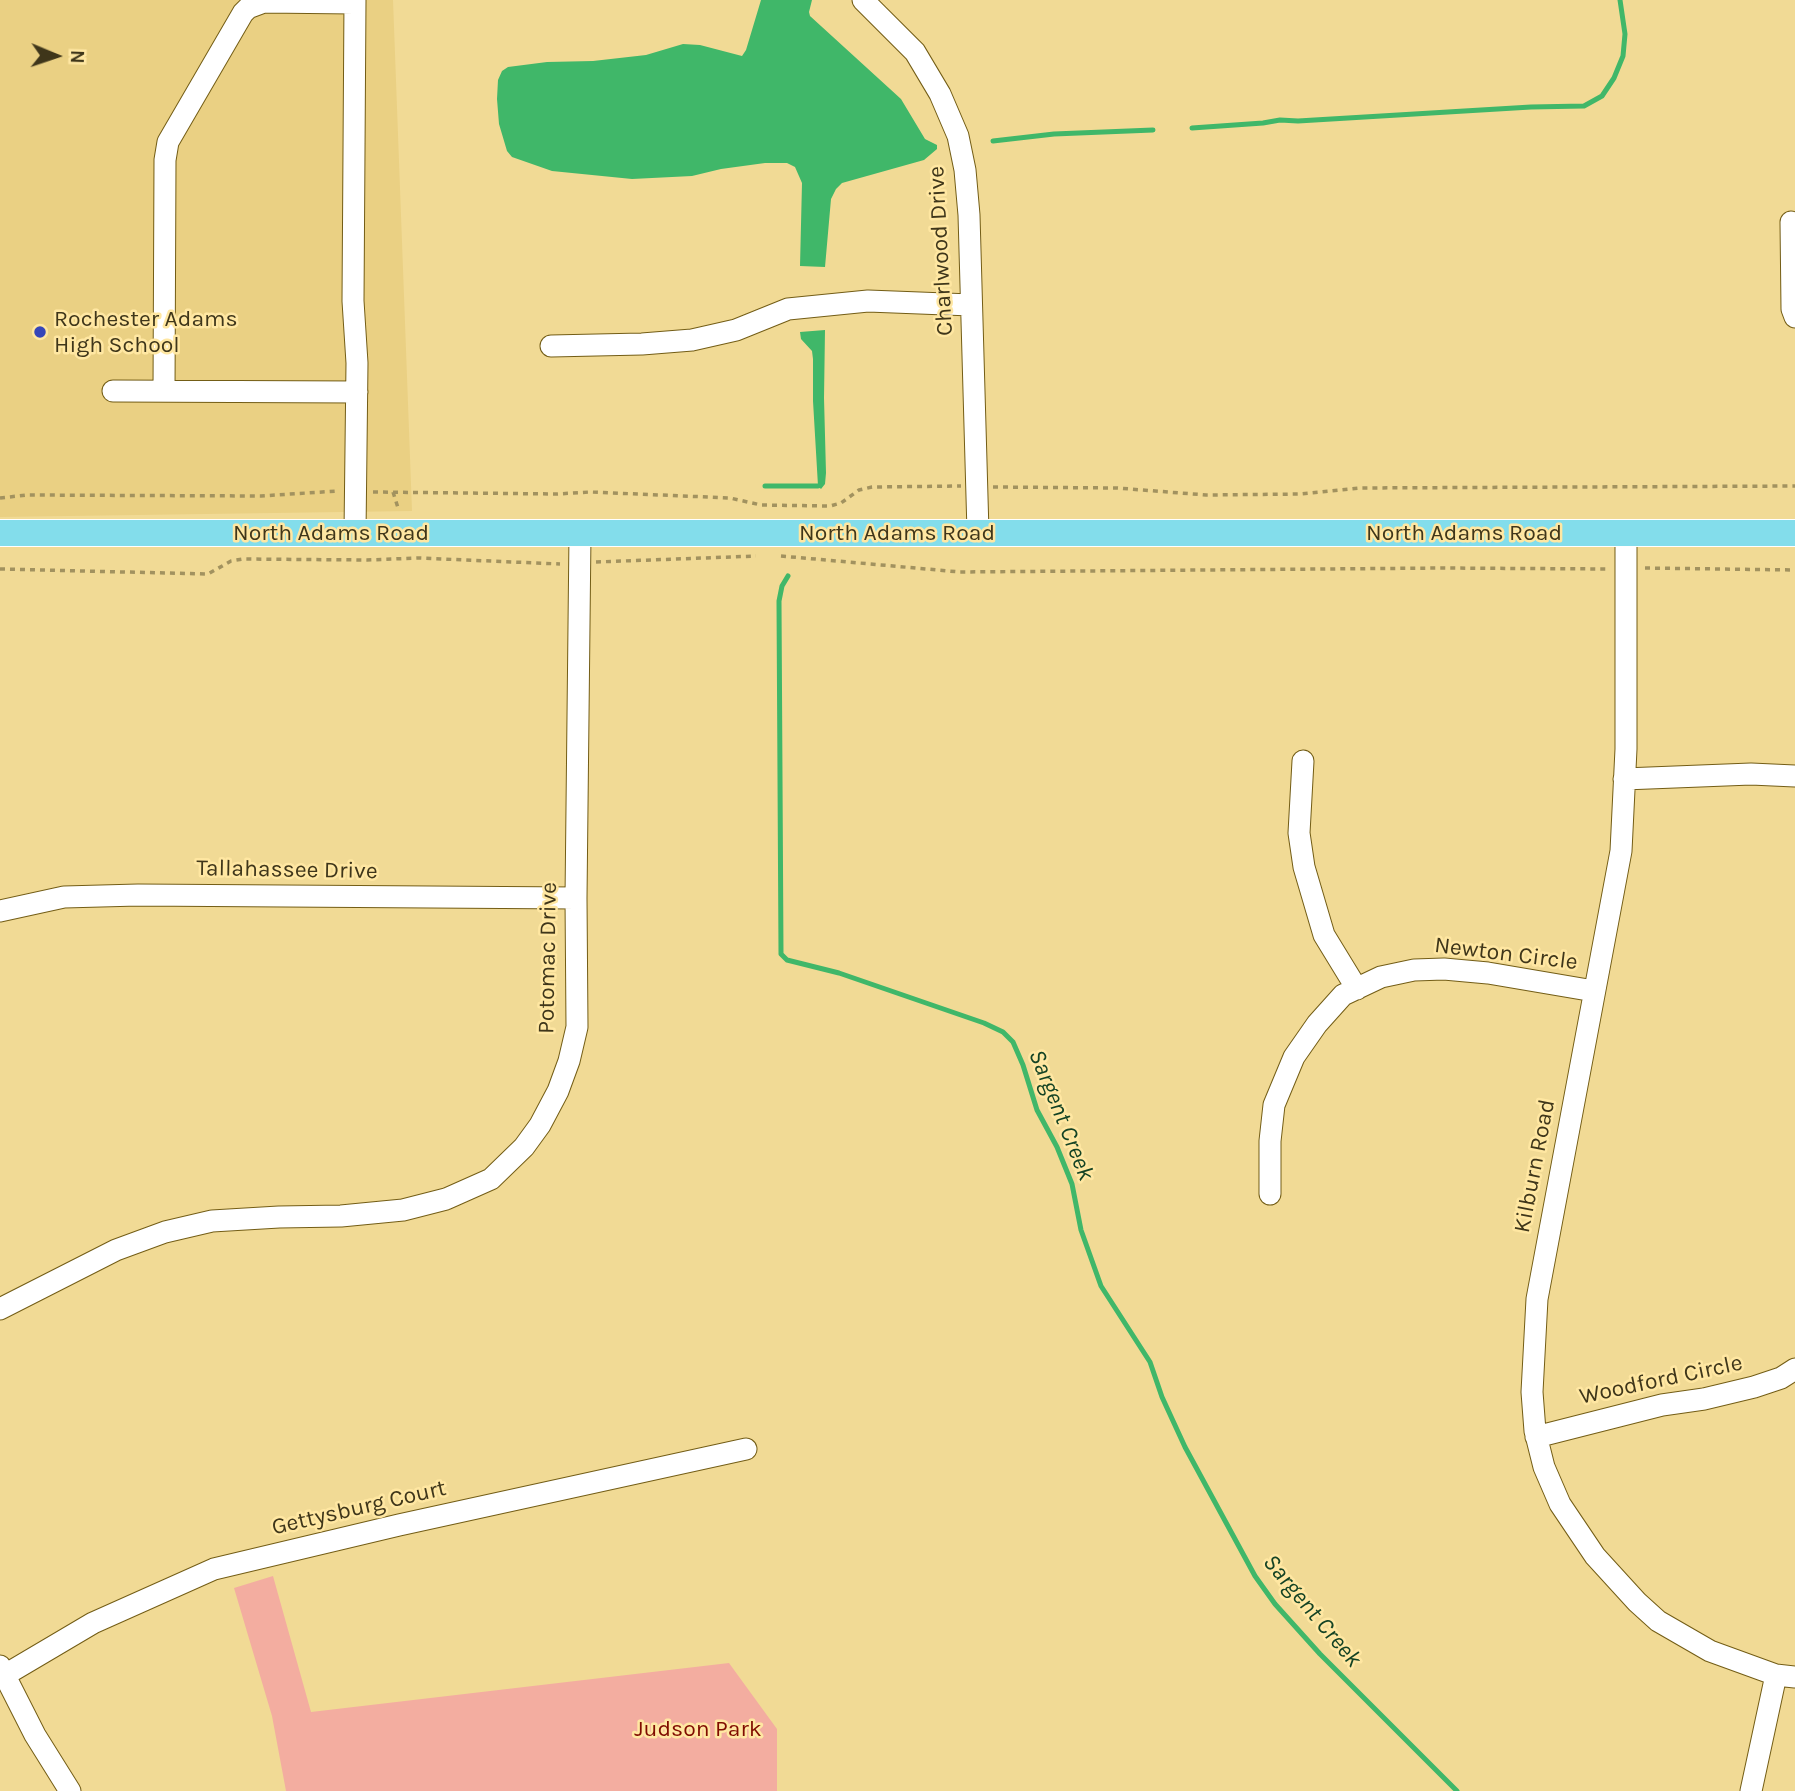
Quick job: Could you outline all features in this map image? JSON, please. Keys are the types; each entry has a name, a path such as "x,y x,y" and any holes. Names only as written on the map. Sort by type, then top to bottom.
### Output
{"main road":[{"name":"North Adams Road","path":"0,533 1795,533"}],"street":[{"name":"Charlwood Drive","path":"863,0 915,52 940,94 958,135 965,170 978,533"},
{"path":"164,391 164,160 168,142 248,8 264,2 355,2 355,533"},
{"path":"1791,222 1792,309 1795,317"},
{"path":"551,345 642,344 692,340 736,330 788,309 868,301 971,305"},
{"path":"113,391 357,392"},
{"name":"Kilburn Road","path":"1626,533 1621,851 1537,1299 1532,1392 1536,1437 1544,1467 1560,1504 1595,1556 1637,1602 1658,1621 1710,1651 1785,1676"},
{"name":"Potomac Drive","path":"0,1309 116,1250 164,1232 212,1222 341,1216 402,1210 446,1199 491,1180 524,1147 540,1125 558,1091 577,1027 580,534"},
{"path":"1303,761 1299,833 1304,867 1324,935 1357,989"},
{"path":"1624,779 1795,776"},
{"name":"Tallahassee Drive","path":"0,911 64,897 138,895 576,898"},
{"name":"Newton Circle","path":"1270,1194 1270,1142 1274,1105 1294,1057 1317,1024 1343,995 1392,975 1414,970 1444,969 1488,973 1594,991"},
{"name":"Woodford Circle","path":"1536,1437 1662,1405 1704,1399 1754,1387 1781,1378 1795,1369"},
{"name":"Gettysburg Court","path":"2,1671 93,1623 214,1569 399,1525 746,1449"},
{"path":"2,1671 35,1735 70,1791"},
{"path":"1751,1791 1785,1676"}],"path":[{"path":"992,487 1117,488 1206,495 1289,495 1359,488 1795,485"},
{"path":"375,492 590,492 730,498 761,505 830,506 837,505 859,490 872,487 964,486"},
{"path":"0,498 27,495 261,496 339,491"},
{"path":"392,492 399,510"},
{"path":"605,561 760,556"},
{"path":"779,556 960,572 1612,569"},
{"path":"0,569 208,574 231,561 243,559 419,558 560,564"},
{"path":"1641,568 1795,569"}],"shaded area":[{"path":"0,0 393,0 412,511 0,517"},
{"path":"761,0 812,0 810,16 901,99 925,139 937,145 937,149 924,160 842,183 836,189 831,199 825,267 800,266 802,183 795,167 787,163 721,169 692,176 632,179 552,171 512,157 507,151 499,124 497,99 498,80 502,71 508,67 646,55 683,44 700,45 742,56"},
{"path":"825,330 826,473 825,484 821,489 818,486 812,351 801,339 800,332"}],"green space":[{"name":"Judson Park","path":"273,1576 311,1712 729,1663 777,1729 777,1791 286,1791 272,1716 234,1588"}],"waterway":[{"path":"1192,128 1280,120 1584,106 1602,96 1614,78 1623,56 1625,34 1620,0"},
{"path":"993,141 1054,134 1153,130"},
{"path":"765,486 818,486"},
{"name":"Sargent Creek","path":"788,576 782,586 779,601 781,954 787,960 839,973 984,1023 1003,1032 1013,1042 1037,1110 1057,1147 1072,1184 1081,1230 1101,1286 1150,1362 1162,1397 1185,1447 1255,1576 1275,1604 1320,1654 1457,1791"}],"place":[{"name":"Rochester Adams High School","path":"40,332"}]}
